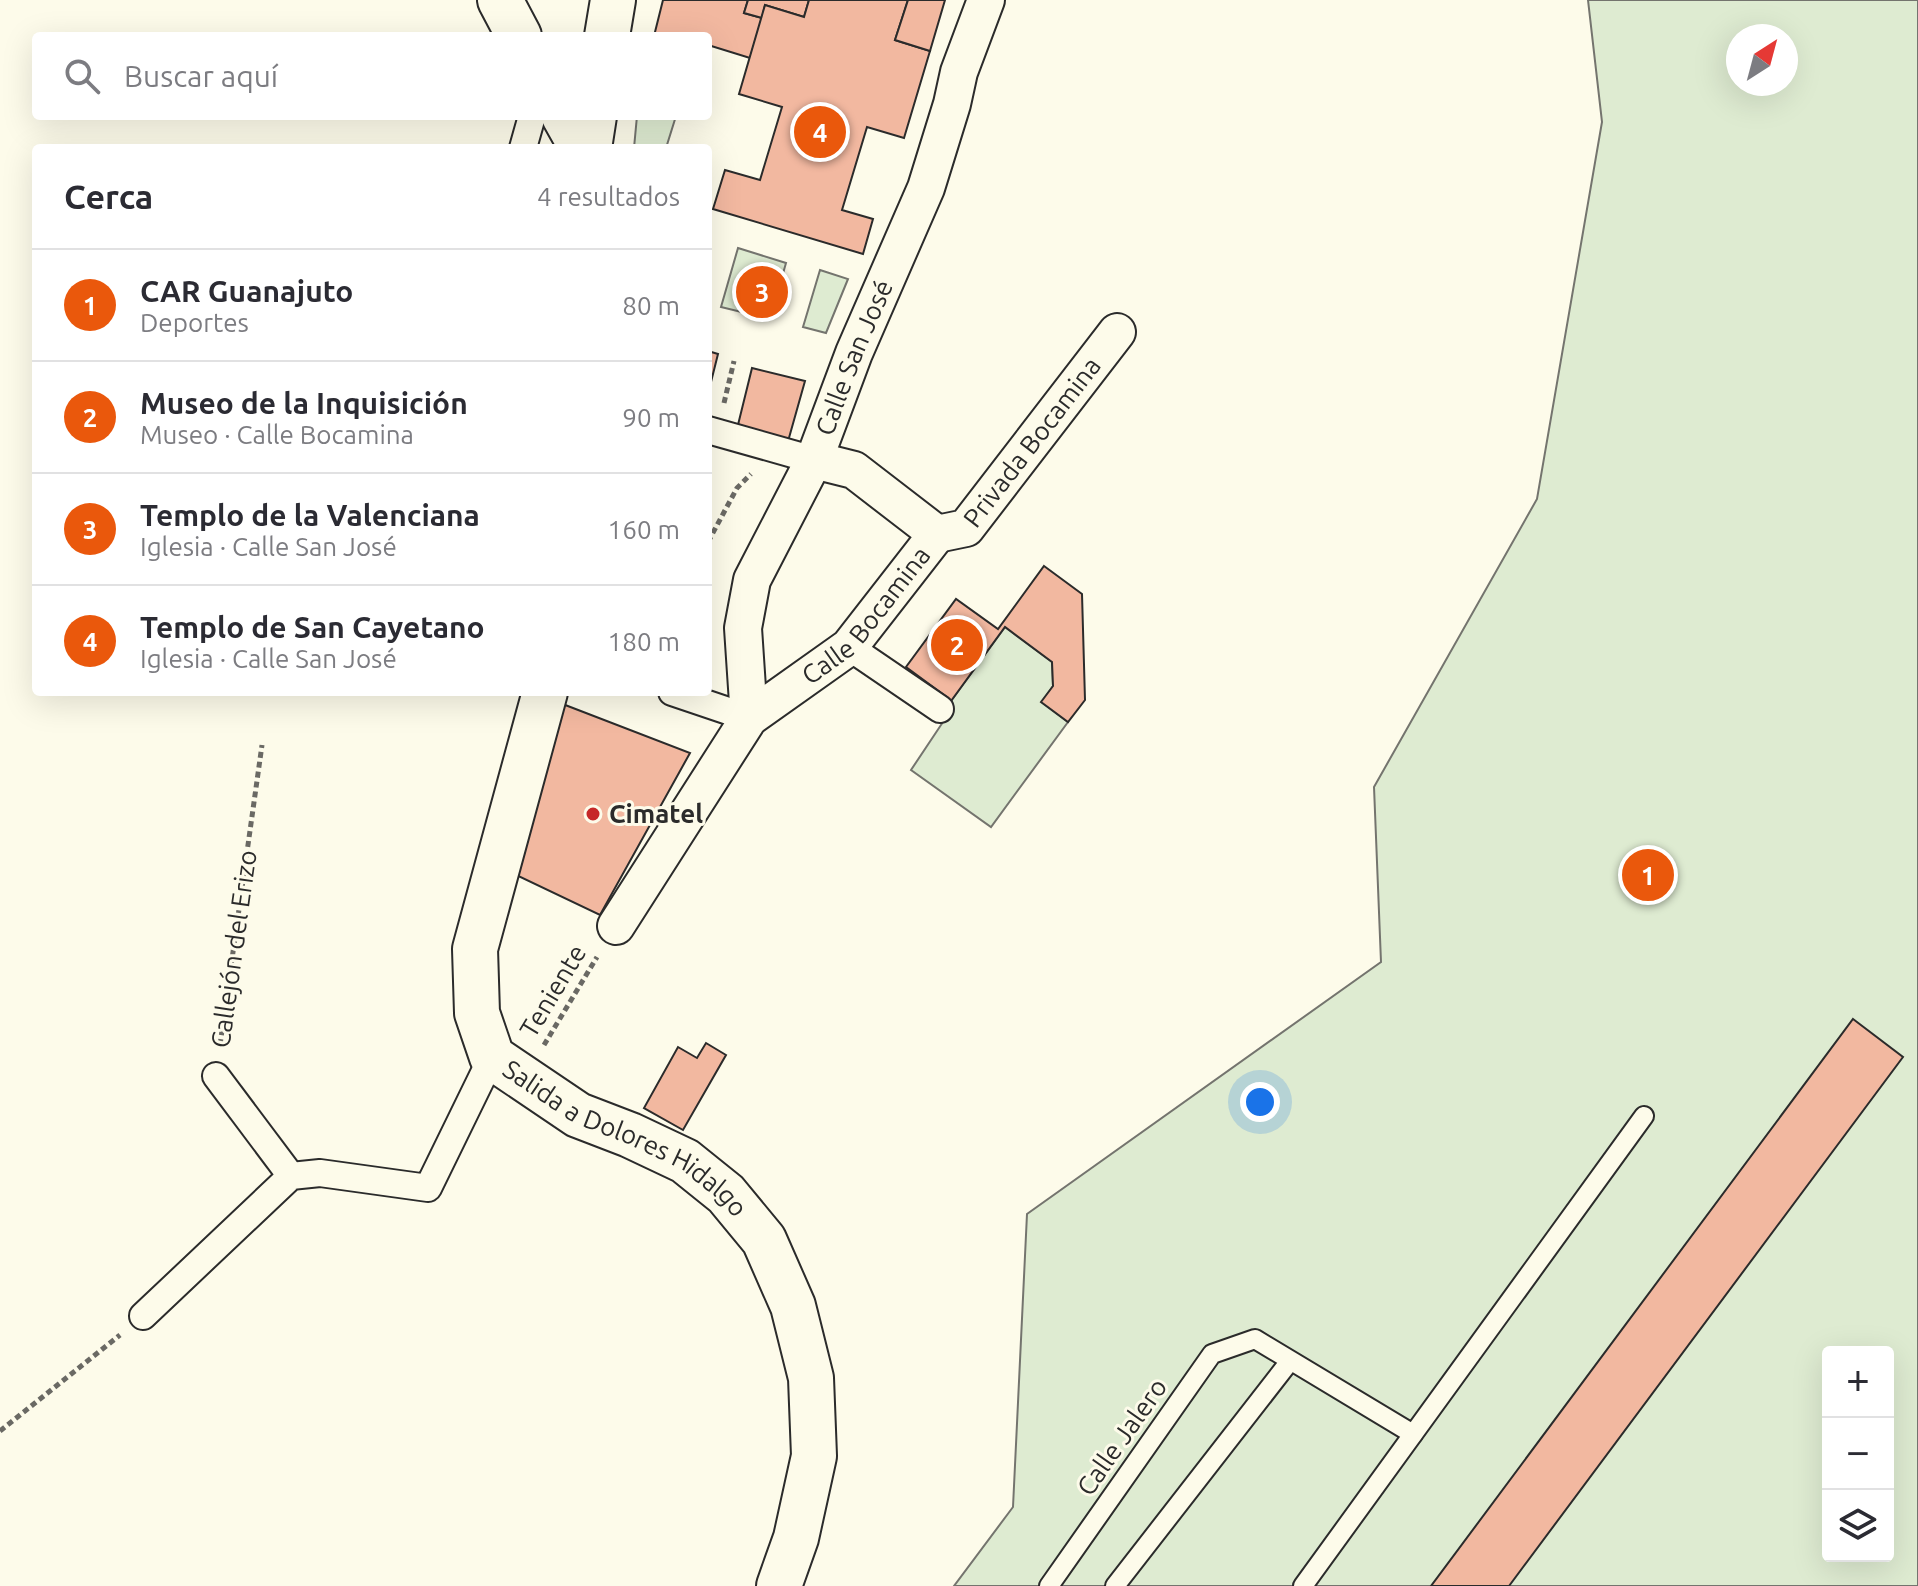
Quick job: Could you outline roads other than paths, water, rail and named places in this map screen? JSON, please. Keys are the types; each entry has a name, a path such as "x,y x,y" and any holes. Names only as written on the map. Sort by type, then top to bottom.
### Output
{"main road":[{"path":"500,0 517,32"},
{"path":"608,32 613,0"},
{"path":"566,120 580,144"},
{"path":"590,144 593,120"},
{"name":"Salida a Dolores Hidalgo","path":"544,696 475,949 477,1013 508,1067 578,1115 685,1161 726,1194 764,1240 793,1306 811,1378 814,1456 796,1538 779,1586"}],"street":[{"name":"Calle San José","path":"749,718 743,628 752,580 814,460 854,353 926,188 959,72 986,0"},
{"path":"524,144 531,120"},
{"name":"Privada Bocamina","path":"937,534 966,528 1117,332"},
{"path":"720,433 814,460"},
{"name":"Calle Bocamina","path":"749,718 849,647 937,534 854,470 814,460"},
{"path":"849,647 940,709"},
{"path":"616,926 749,718 684,696"},
{"path":"143,1316 291,1176 320,1173 428,1188 508,1067"},
{"name":"Callejón del Erizo","path":"216,1076 291,1176"}],"lane":[{"path":"1303,1586 1644,1116"},
{"name":"Calle Jalero","path":"1049,1586 1212,1354 1255,1339 1290,1361"},
{"path":"1115,1586 1290,1361 1413,1434"}],"place":[{"name":"Templo de San Cayetano","path":"820,132"},
{"name":"Templo de la Valenciana","path":"762,292"},
{"name":"Museo de la Inquisición","path":"957,645"},
{"name":"Cimatel","path":"593,814"},
{"name":"CAR Guanajuto","path":"1648,875"}]}
